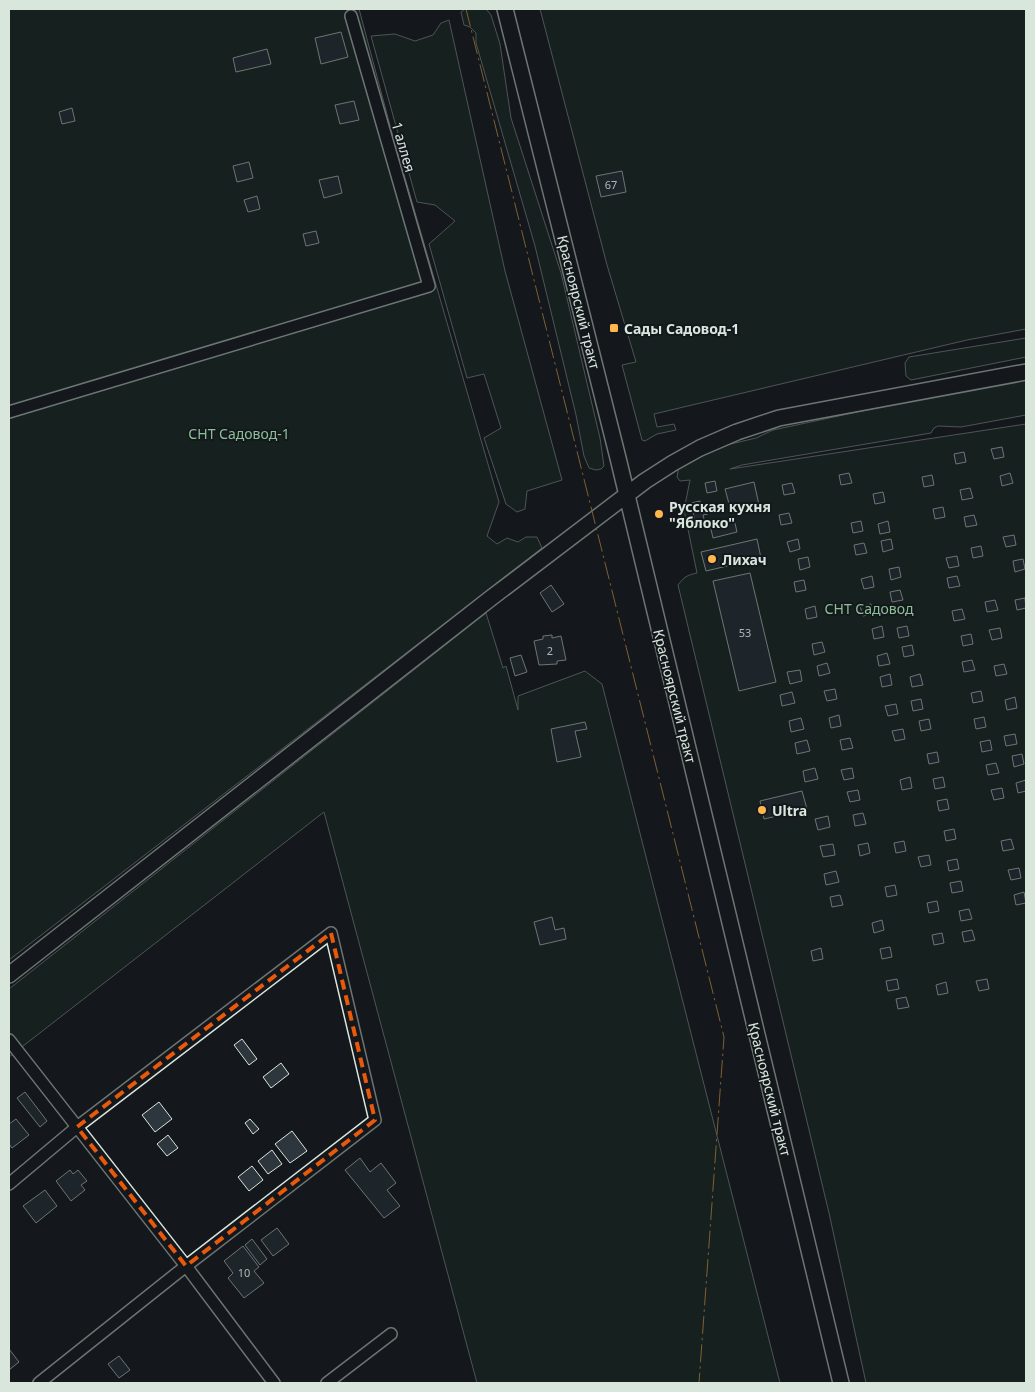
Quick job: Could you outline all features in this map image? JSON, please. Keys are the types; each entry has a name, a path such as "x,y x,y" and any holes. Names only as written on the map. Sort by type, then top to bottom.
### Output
{"main road":[{"name":"Красноярский тракт","path":"505,9 626,495 841,1383"},
{"path":"9,975 626,495 645,481 700,448 737,432 779,418 1026,372"}],"street":[{"name":"1 аллея","path":"9,412 429,286 351,16"},
{"path":"9,1184 77,1127 331,933 375,1120 186,1266 39,1383"},
{"path":"9,1040 186,1266 274,1383"},
{"path":"327,1383 391,1334"}],"highlighted area":[{"path":"331,933 375,1120 186,1266 77,1127"}],"green space":[{"name":"СНТ Садовод-1","path":"9,9 359,9 392,133 499,502 487,536 497,544 507,538 518,542 526,537 537,537 542,548 9,960"},
{"path":"465,9 486,9 491,15 500,44 511,118 561,273 600,438 604,466 601,469 589,468 584,456 576,415 535,246 476,43 476,33 470,27 464,25 461,12"},
{"path":"540,9 1026,9 1026,329 967,340 654,414 657,427 674,424 676,430 657,434 645,441 642,440 622,365 636,362 607,265"},
{"path":"449,20 505,271 562,480 527,491 525,509 517,512 506,504 484,438 501,428 484,374 467,378 429,244 455,221 435,205 417,202 371,36 395,34 415,41 433,35 441,23"},
{"path":"1026,338 1026,357 911,380 906,376 905,363 909,357"},
{"name":"СНТ Садовод","path":"1026,376 1026,415 961,427 938,426 931,433 742,465 730,469 1026,424 1026,1383 866,1383 829,1213 678,585 686,577 697,573 684,510 690,480 680,481 677,477 679,466 718,447 756,438 773,430"},
{"path":"486,613 503,668 506,666 518,710 518,696 585,671 602,684 780,1383 477,1383 324,812 9,1057 9,989"}],"building":[{"path":"341,32 348,57 321,64 315,38"},
{"path":"267,49 271,64 236,72 233,58"},
{"path":"354,101 359,120 340,124 335,105"},
{"path":"72,108 75,121 62,124 59,112"},
{"path":"249,162 253,178 237,182 233,166"},
{"path":"622,171 626,192 601,197 596,176"},
{"path":"338,176 342,193 324,198 319,180"},
{"path":"257,196 260,209 248,212 244,200"},
{"path":"316,231 319,243 306,246 303,234"},
{"path":"1002,447 1004,457 994,459 991,449"},
{"path":"964,452 966,462 956,464 954,454"},
{"path":"849,473 852,483 841,485 839,475"},
{"path":"1010,473 1013,483 1002,486 1000,476"},
{"path":"932,475 934,485 924,487 922,477"},
{"path":"715,481 717,491 707,493 705,483"},
{"path":"754,482 759,505 731,511 725,489"},
{"path":"792,483 795,493 784,495 782,485"},
{"path":"970,488 973,498 962,500 960,490"},
{"path":"883,492 885,502 875,504 873,494"},
{"path":"700,501 701,507 707,506 708,514 703,515 705,523 696,525 691,503"},
{"path":"943,507 945,517 935,519 933,509"},
{"path":"789,513 792,523 781,525 779,515"},
{"path":"974,515 977,525 966,527 964,517"},
{"path":"734,519 737,532 713,538 710,525"},
{"path":"861,521 863,531 853,533 851,523"},
{"path":"888,521 890,532 880,534 878,524"},
{"path":"1014,535 1016,545 1006,547 1003,537"},
{"path":"757,539 761,558 706,571 701,552"},
{"path":"798,539 800,549 790,552 787,542"},
{"path":"891,539 893,549 883,552 881,541"},
{"path":"864,543 867,553 856,555 854,545"},
{"path":"981,546 983,556 973,558 971,548"},
{"path":"957,556 959,566 949,568 946,558"},
{"path":"808,557 810,567 800,570 798,559"},
{"path":"1023,559 1025,569 1015,572 1013,561"},
{"path":"899,567 901,577 891,580 889,569"},
{"path":"750,573 776,682 739,691 713,581"},
{"path":"872,576 874,587 864,589 861,579"},
{"path":"957,576 960,586 949,588 947,578"},
{"path":"804,580 806,590 796,592 794,582"},
{"path":"551,585 564,604 552,612 540,593"},
{"path":"900,590 903,600 892,602 890,592"},
{"path":"1025,598 1026,608 1017,610 1015,600"},
{"path":"995,600 998,610 987,612 985,602"},
{"path":"871,604 873,614 863,616 860,606"},
{"path":"815,606 817,617 807,619 805,609"},
{"path":"962,609 965,619 954,621 952,611"},
{"path":"882,626 884,637 874,639 872,629"},
{"path":"907,626 909,636 899,638 897,628"},
{"path":"1000,628 1002,638 992,640 989,630"},
{"path":"971,634 973,644 963,646 961,636"},
{"path":"552,635 552,638 561,636 566,660 557,661 557,664 539,665 534,641 543,639 543,636"},
{"path":"822,642 825,652 814,655 812,644"},
{"path":"912,645 914,655 904,657 902,647"},
{"path":"887,653 890,664 879,666 877,656"},
{"path":"521,655 527,672 515,676 510,658"},
{"path":"972,660 975,670 964,672 962,662"},
{"path":"827,663 830,673 819,676 817,666"},
{"path":"1004,664 1007,674 996,676 994,666"},
{"path":"800,670 802,681 790,684 787,672"},
{"path":"890,674 892,685 882,687 880,677"},
{"path":"920,674 923,685 912,687 910,677"},
{"path":"835,689 837,699 827,701 824,691"},
{"path":"981,691 983,701 973,703 971,693"},
{"path":"792,692 795,703 782,706 780,695"},
{"path":"1015,697 1017,708 1007,710 1005,700"},
{"path":"921,699 923,709 913,711 911,701"},
{"path":"896,704 898,714 888,716 885,706"},
{"path":"839,715 841,726 831,728 829,718"},
{"path":"984,717 986,727 976,729 974,719"},
{"path":"801,718 804,729 791,732 789,721"},
{"path":"929,719 931,729 921,731 919,721"},
{"path":"585,722 587,729 575,731 581,757 557,762 551,729"},
{"path":"903,729 905,739 895,741 892,731"},
{"path":"1015,734 1017,744 1006,746 1004,736"},
{"path":"850,738 853,748 842,750 840,740"},
{"path":"807,740 810,751 797,754 795,743"},
{"path":"990,740 992,750 982,752 980,742"},
{"path":"937,752 939,762 929,764 927,754"},
{"path":"1022,754 1024,764 1014,767 1012,756"},
{"path":"996,763 999,773 988,775 986,765"},
{"path":"815,768 818,779 805,782 803,771"},
{"path":"852,768 854,778 844,780 841,770"},
{"path":"910,777 912,788 902,790 900,780"},
{"path":"943,777 945,787 935,789 933,779"},
{"path":"1026,780 1026,791 1018,793 1016,783"},
{"path":"1002,788 1004,798 994,800 991,790"},
{"path":"858,790 860,800 850,802 847,792"},
{"path":"802,791 807,809 764,819 760,801"},
{"path":"947,799 949,809 939,811 937,801"},
{"path":"863,813 866,824 855,826 853,815"},
{"path":"828,816 830,827 818,830 815,819"},
{"path":"954,829 956,839 946,841 944,831"},
{"path":"1011,839 1014,849 1003,851 1001,841"},
{"path":"904,841 906,851 896,853 894,843"},
{"path":"868,843 870,853 860,856 858,845"},
{"path":"833,844 835,855 823,857 820,846"},
{"path":"929,855 931,865 921,867 918,857"},
{"path":"957,859 959,869 949,871 947,861"},
{"path":"1019,868 1021,878 1011,880 1008,870"},
{"path":"836,871 839,882 826,885 824,874"},
{"path":"961,881 963,891 952,893 950,883"},
{"path":"895,885 897,895 887,897 885,887"},
{"path":"1024,892 1026,903 1016,905 1014,895"},
{"path":"840,895 843,905 832,907 830,897"},
{"path":"937,901 939,911 929,913 927,903"},
{"path":"969,909 972,919 961,921 959,911"},
{"path":"552,917 555,930 564,928 566,939 540,945 534,922"},
{"path":"882,920 884,930 874,933 872,923"},
{"path":"972,930 975,940 964,942 962,932"},
{"path":"942,933 944,943 934,945 932,935"},
{"path":"890,947 892,957 882,959 880,949"},
{"path":"821,948 823,959 813,961 811,951"},
{"path":"897,979 899,989 888,991 886,981"},
{"path":"987,979 989,989 979,991 976,981"},
{"path":"946,982 948,993 938,995 936,985"},
{"path":"906,997 909,1007 898,1009 896,999"},
{"path":"242,1039 257,1059 249,1065 234,1045"},
{"path":"281,1063 289,1074 271,1088 263,1077"},
{"path":"25,1092 47,1121 40,1127 17,1098"},
{"path":"159,1102 172,1119 155,1132 142,1115"},
{"path":"16,1119 29,1135 12,1148 9,1144 9,1124"},
{"path":"250,1119 259,1129 253,1134 245,1123"},
{"path":"292,1131 307,1151 290,1163 275,1144"},
{"path":"168,1135 178,1148 167,1156 157,1144"},
{"path":"272,1150 282,1164 268,1174 258,1161"},
{"path":"360,1158 370,1172 381,1163 396,1183 387,1190 400,1206 384,1218 345,1170"},
{"path":"252,1166 263,1180 249,1191 238,1177"},
{"path":"70,1170 73,1174 78,1170 87,1181 81,1185 85,1190 71,1201 56,1181"},
{"path":"45,1190 57,1206 36,1223 23,1206"},
{"path":"277,1228 289,1244 273,1256 261,1240"},
{"path":"252,1239 267,1259 260,1265 245,1245"},
{"path":"243,1246 259,1267 254,1271 264,1283 244,1298 228,1278 233,1273 224,1261"},
{"path":"9,1349 19,1362 9,1370"},
{"path":"119,1356 130,1370 119,1378 108,1364"}],"power":[{"path":"466,9 724,1037 699,1383"}],"place":[{"name":"Сады Садовод-1","path":"614,328"},
{"name":"Русская кухня \"Яблоко\"","path":"659,514"},
{"name":"Лихач","path":"712,559"},
{"name":"Ultra","path":"762,810"}]}
